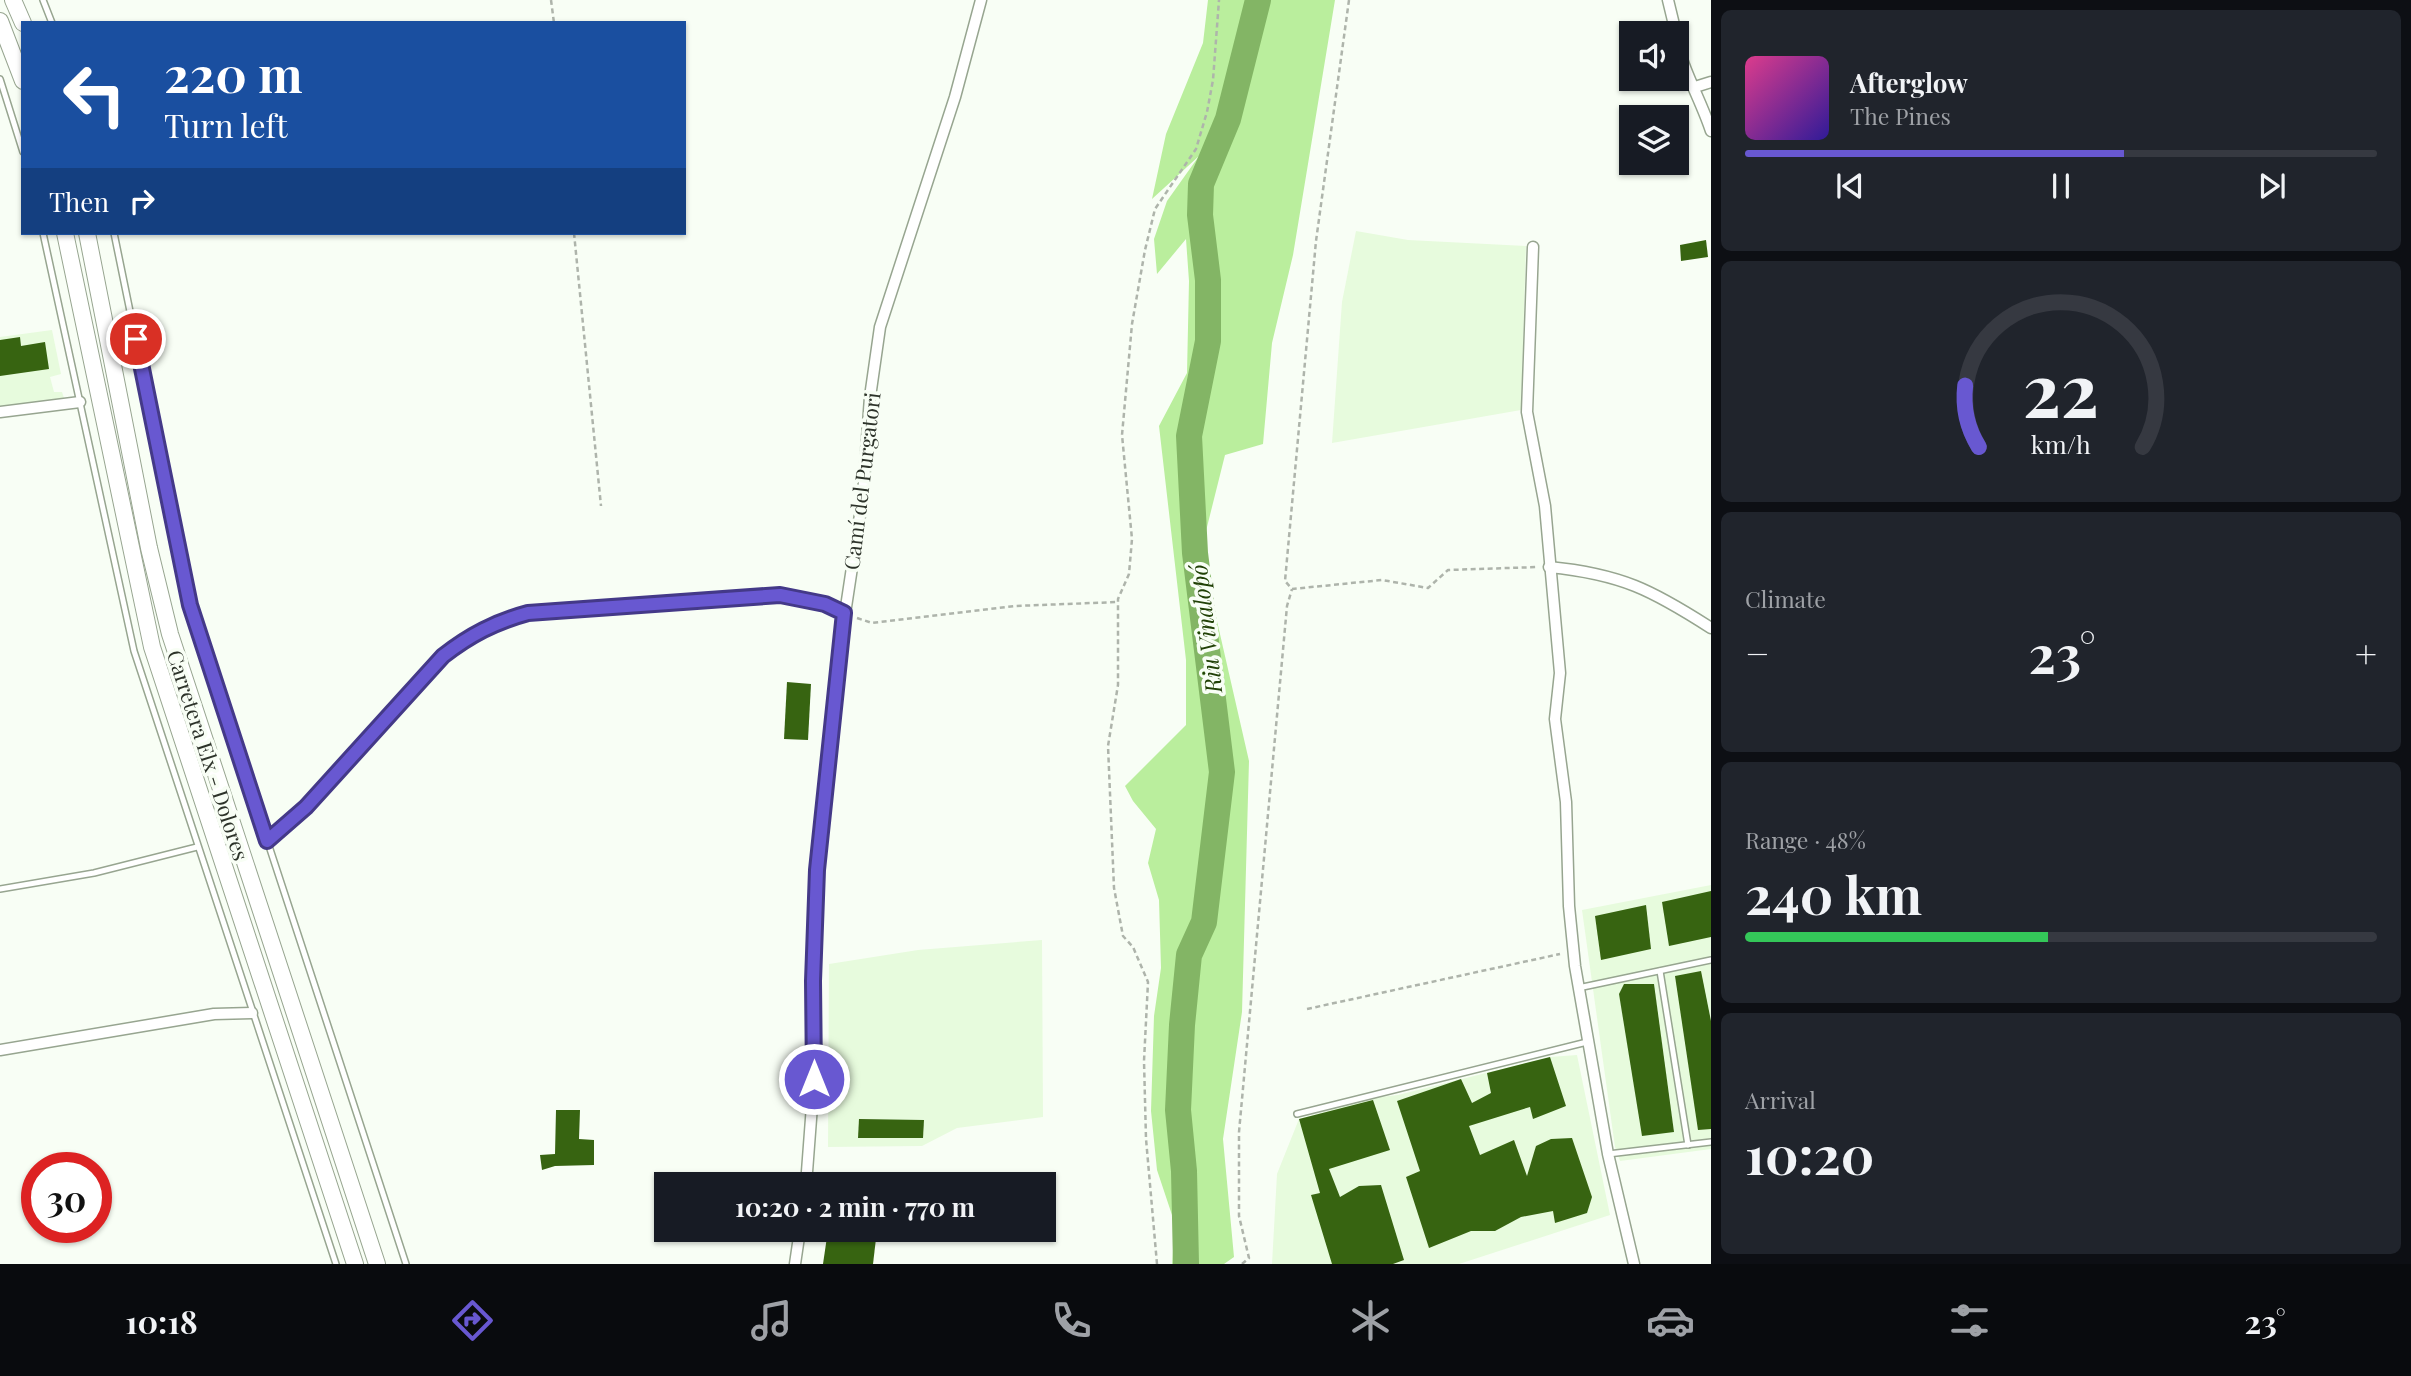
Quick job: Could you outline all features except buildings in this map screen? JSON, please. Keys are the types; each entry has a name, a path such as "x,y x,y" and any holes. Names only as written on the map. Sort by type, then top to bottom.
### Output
{"main road":[{"path":"13,0 22,21"},
{"path":"0,21 21,76"},
{"name":"Carretera Elx - Dolores","path":"65,235 152,647 355,1264"},
{"name":"Carretera Elx - Dolores","path":"87,235 149,548 170,634 377,1264"}],"street":[{"name":"Camí del Purgatori","path":"807,1172 814,1079 813,981 819,847 844,613 863,495 870,397 880,327 955,97 981,0"},
{"path":"1668,0 1673,21"},
{"path":"1689,74 1711,131"},
{"path":"1695,87 1711,82"},
{"path":"1533,247 1527,412 1545,506 1560,673 1555,719 1566,802 1573,951 1608,1154 1634,1264"},
{"path":"0,412 80,402"},
{"path":"1549,567 1590,571 1630,582 1711,628"},
{"path":"0,1050 214,1014 252,1013"},
{"path":"795,1264 798,1242"}],"lane":[{"path":"43,0 51,21"},
{"path":"0,79 21,146"},
{"path":"43,235 134,651 337,1264"},
{"path":"114,235 190,605 406,1264"},
{"path":"267,841 306,807 443,656 469,636 500,620 528,613 780,595 825,604 844,613"},
{"path":"0,889 94,873 197,847"},
{"path":"1578,988 1711,960"},
{"path":"1660,971 1688,1145"},
{"path":"1297,1114 1587,1042"},
{"path":"1608,1154 1711,1142"}],"path":[{"path":"551,0 554,21"},
{"path":"1157,1264 1144,1094 1148,982 1133,947 1123,936 1114,888 1108,746 1118,685 1118,602 1129,574 1132,539 1122,435 1132,324 1156,209 1196,149 1213,80 1219,0"},
{"path":"1292,589 1285,581 1284,566 1309,302 1337,69 1349,0"},
{"path":"574,235 601,506"},
{"path":"1292,589 1382,580 1427,588 1448,570 1549,567"},
{"path":"1242,1264 1249,1258 1239,1216 1239,1132 1279,684 1287,606 1292,589"},
{"path":"844,613 872,623 1015,606 1118,602"},
{"path":"1307,1009 1573,951"}],"shaded area":[{"path":"1356,231 1408,240 1526,246 1521,410 1332,443 1342,302"},
{"path":"52,330 61,374 50,377 54,392 62,392 65,401 0,406 0,337"},
{"path":"1711,885 1711,1149 1620,1161 1615,1147 1582,910"},
{"path":"1042,940 1043,1117 957,1128 922,1146 828,1147 829,964 918,950"},
{"path":"1577,1055 1610,1215 1459,1264 1272,1264 1277,1174 1299,1119 1372,1098 1398,1095 1550,1057"}],"green space":[{"path":"1208,0 1335,0 1293,255 1272,343 1263,444 1225,455 1201,551 1249,761 1242,1012 1223,1139 1234,1257 1224,1264 1172,1264 1175,1224 1157,1170 1151,1111 1154,1016 1161,968 1159,900 1148,863 1156,829 1133,801 1125,786 1186,725 1186,660 1159,426 1187,373 1189,281 1186,239 1157,274 1154,239 1167,201 1199,156 1152,199 1166,134 1203,43"}],"waterway":[{"name":"Riu Vinalopó","path":"1186,1264 1184,1171 1178,1110 1182,1025 1189,955 1204,922 1222,772 1195,553 1189,436 1208,341 1208,280 1200,215 1201,184 1228,119 1258,0"}],"route":[{"path":"136,339 190,605 267,841 306,807 443,656 469,636 500,620 528,613 780,595 825,604 844,613 814,916 814,1079"}]}
